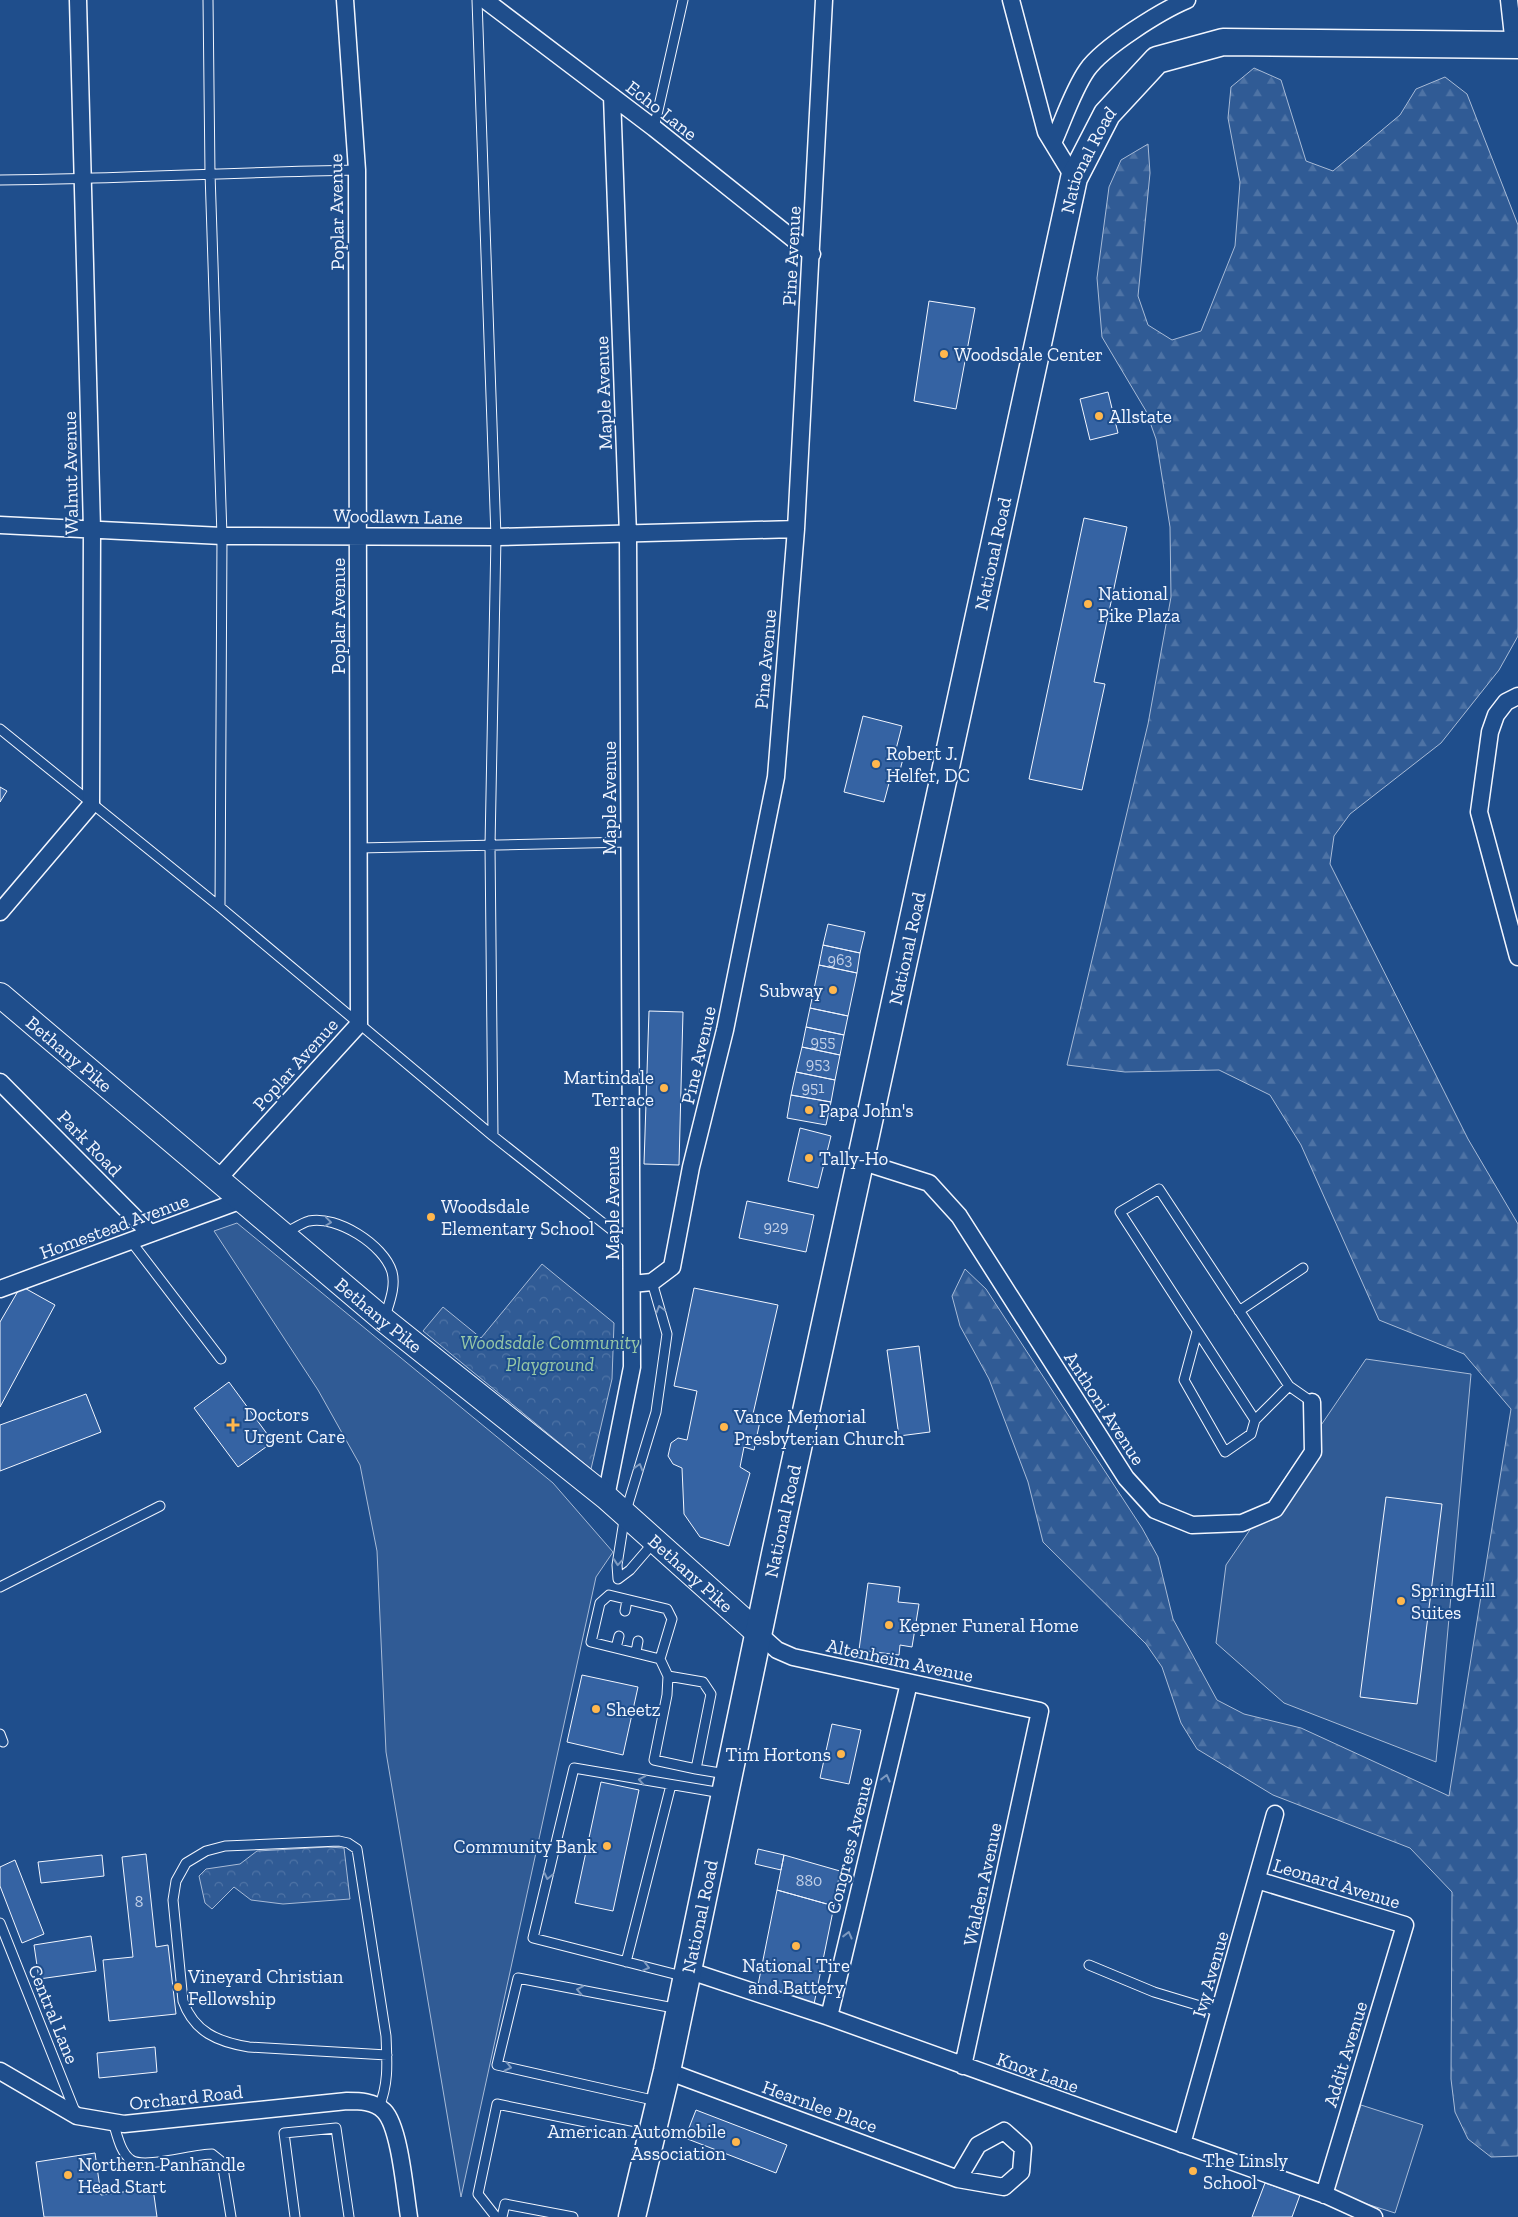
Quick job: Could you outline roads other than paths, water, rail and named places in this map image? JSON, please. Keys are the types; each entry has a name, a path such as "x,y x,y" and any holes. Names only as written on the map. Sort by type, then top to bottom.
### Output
{"main road":[{"name":"National Road","path":"632,2217 666,2071 758,1633 1074,178 1107,114 1157,60 1223,42 1516,45"},
{"name":"Bethany Pike","path":"0,995 384,1320 606,1497 758,1633"}],"street":[{"name":"Walnut Avenue","path":"78,0 92,529 91,805"},
{"name":"Poplar Avenue","path":"218,1179 359,1024 357,170 345,0"},
{"name":"Echo Lane","path":"485,0 654,128 812,254"},
{"name":"Pine Avenue","path":"652,1282 672,1267 691,1167 725,1030 776,777 796,529 824,0"},
{"path":"1011,0 1046,132 1074,178"},
{"path":"1053,143 1087,69 1116,44 1158,14 1187,0"},
{"path":"1509,0 1516,45"},
{"name":"Maple Avenue","path":"606,1497 632,1367 628,535 612,96"},
{"name":"Woodlawn Lane","path":"0,525 222,536 358,534 496,537 628,535 796,529"},
{"path":"1518,696 1506,702 1496,715 1479,812 1515,934 1518,957"},
{"path":"0,912 91,805"},
{"name":"Park Road","path":"0,1082 150,1233"},
{"name":"Anthoni Avenue","path":"860,1161 929,1183 959,1216 1126,1478 1155,1510 1192,1525 1242,1523 1275,1509 1313,1452 1312,1402"},
{"name":"Homestead Avenue","path":"0,1289 242,1200"},
{"path":"632,1284 652,1282"},
{"name":"Altenheim Avenue","path":"758,1633 777,1650 793,1658 1040,1710"},
{"name":"Congress Avenue","path":"828,2017 909,1683"},
{"name":"Walden Avenue","path":"962,2066 1040,1710"},
{"name":"Ivy Avenue","path":"1182,2144 1275,1814"},
{"name":"Leonard Avenue","path":"1257,1880 1405,1925"},
{"name":"Addit Avenue","path":"1324,2195 1405,1925"},
{"name":"Knox Lane","path":"686,1974 828,2017 1324,2195 1349,2212 1374,2217"},
{"name":"Orchard Road","path":"0,2071 78,2116 124,2124 347,2100 364,2101 382,2110"},
{"name":"Hearnlee Place","path":"666,2071 958,2179"},
{"path":"382,2110 398,2144 409,2217"}],"lane":[{"path":"208,0 210,172 222,536 220,907"},
{"path":"477,0 496,537 490,846 493,1136"},
{"path":"654,128 682,0"},
{"path":"0,180 83,179 210,172 357,170"},
{"path":"0,729 91,805 220,907 493,1136 632,1246"},
{"path":"359,848 629,842"},
{"path":"1255,1420 1120,1212 1159,1189 1289,1386 1312,1402"},
{"path":"282,1235 308,1221 330,1221 350,1228 373,1247 380,1253 392,1272 393,1289 384,1320"},
{"path":"130,1240 221,1359"},
{"path":"1239,1311 1303,1268"},
{"path":"618,1579 617,1565 625,1514 656,1412 667,1334 652,1282"},
{"path":"1197,1332 1184,1380 1225,1452 1251,1434 1255,1420 1289,1386"},
{"path":"0,1587 160,1506"},
{"path":"655,1541 630,1570 618,1579 609,1595 600,1603 591,1642 660,1659"},
{"path":"609,1595 667,1609 672,1619 660,1659 668,1676 671,1698 654,1760 696,1769 727,1784"},
{"path":"625,1610 628,1600"},
{"path":"644,1614 646,1604"},
{"path":"616,1648 619,1636"},
{"path":"636,1652 638,1641"},
{"path":"668,1676 703,1682 711,1694 697,1746 696,1769"},
{"path":"686,1974 626,1962 533,1938 574,1768 671,1785 727,1784"},
{"path":"626,1962 671,1785"},
{"path":"382,2110 387,2085 387,2055 385,2026 357,1849 348,1843 339,1841 224,1846 206,1851 186,1863 176,1881 173,1900 183,2001 188,2014 198,2028 212,2038 249,2047 387,2055"},
{"name":"Central Lane","path":"0,1923 78,2116"},
{"path":"1089,1965 1154,1992 1220,2012"},
{"path":"659,2102 497,2065 518,1978 679,2010"},
{"path":"496,2217 478,2194 497,2104 651,2136"},
{"path":"113,2122 121,2147 131,2160 143,2163 212,2154 222,2162 231,2217"},
{"path":"295,2217 284,2133 336,2128 349,2217"},
{"path":"502,2217 505,2204 573,2217"}],"place":[{"name":"Woodsdale Center","path":"944,354"},
{"name":"Allstate","path":"1099,416"},
{"name":"National Pike Plaza","path":"1088,604"},
{"name":"Robert J. Helfer, DC","path":"876,764"},
{"name":"Subway","path":"833,990"},
{"name":"Martindale Terrace","path":"664,1088"},
{"name":"Papa John's","path":"809,1110"},
{"name":"Tally-Ho","path":"809,1158"},
{"name":"Woodsdale Elementary School","path":"431,1217"},
{"name":"Doctors Urgent Care","path":"233,1425"},
{"name":"Vance Memorial Presbyterian Church","path":"724,1427"},
{"name":"SpringHill Suites","path":"1401,1601"},
{"name":"Kepner Funeral Home","path":"889,1625"},
{"name":"Sheetz","path":"596,1709"},
{"name":"Tim Hortons","path":"841,1754"},
{"name":"Community Bank","path":"607,1846"},
{"name":"National Tire and Battery","path":"796,1946"},
{"name":"Vineyard Christian Fellowship","path":"178,1987"},
{"name":"American Automobile Association","path":"736,2142"},
{"name":"The Linsly School","path":"1193,2171"},
{"name":"Northern Panhandle Head Start","path":"68,2175"}],"park label":[{"name":"Woodsdale Community Playground","path":"550,1353"}]}
